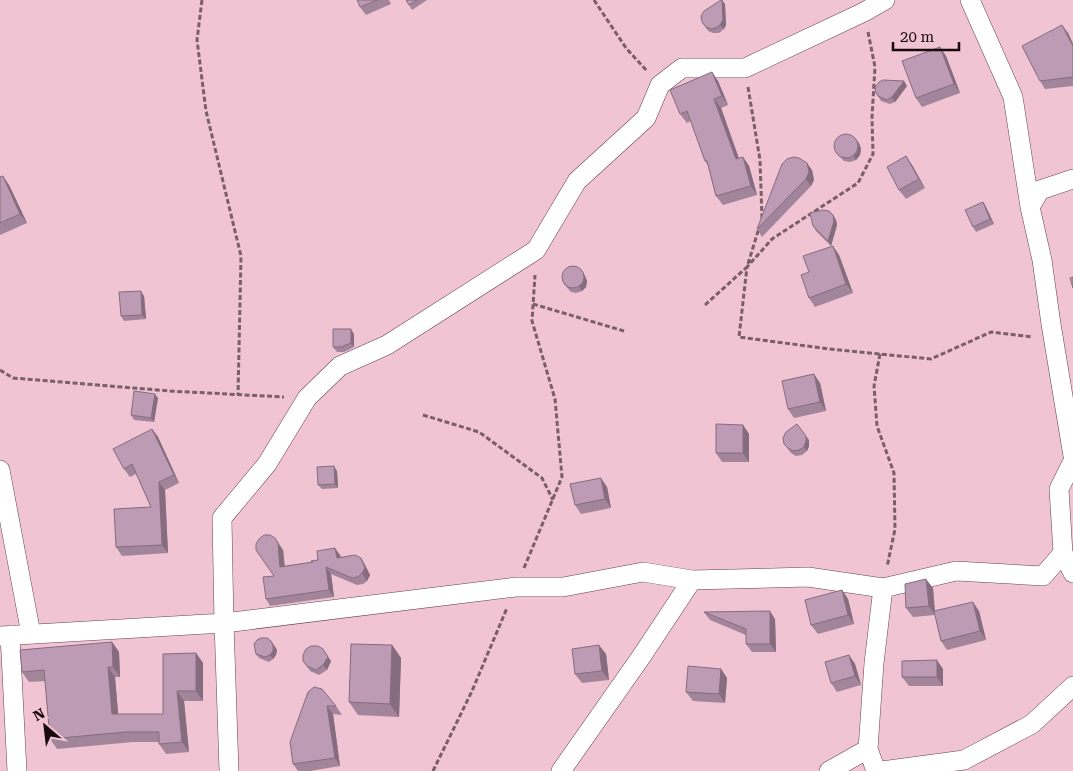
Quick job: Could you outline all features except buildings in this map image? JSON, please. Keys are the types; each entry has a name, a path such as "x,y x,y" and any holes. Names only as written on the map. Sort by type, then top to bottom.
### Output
{"street":[{"path":"229,771 222,518 267,464 307,398 340,366 387,345 536,250 577,181 646,118 660,85 682,68 745,68 864,12 885,0"},
{"path":"970,0 1013,97 1030,207 1042,260 1053,340 1073,456"},
{"path":"1030,207 1040,190 1073,179"},
{"path":"1073,461 1059,489 1063,553 1073,573"},
{"path":"0,470 31,634"},
{"path":"17,771 5,635 224,623 516,587 563,587 643,572 692,580 808,577 883,588 956,571 1043,576 1063,553"},
{"path":"561,771 641,658 692,580"},
{"path":"876,771 868,749 874,663 883,588"},
{"path":"882,771 964,760 1032,724 1073,686"},
{"path":"828,771 868,749"}],"path":[{"path":"202,0 197,40 206,111 241,256 238,395"},
{"path":"594,0 626,48 660,85"},
{"path":"705,305 747,267 772,239 858,183 873,154 872,117 875,67 864,12"},
{"path":"745,68 760,160 762,219 747,267 739,337 828,349 931,359 991,332 1053,340"},
{"path":"433,771 472,690 562,477 554,399 532,321 536,250"},
{"path":"533,304 624,331"},
{"path":"880,354 874,386 877,426 894,473 895,529 883,588"},
{"path":"0,370 13,378 238,395 307,398"},
{"path":"423,415 479,432 542,478 553,500"}]}
